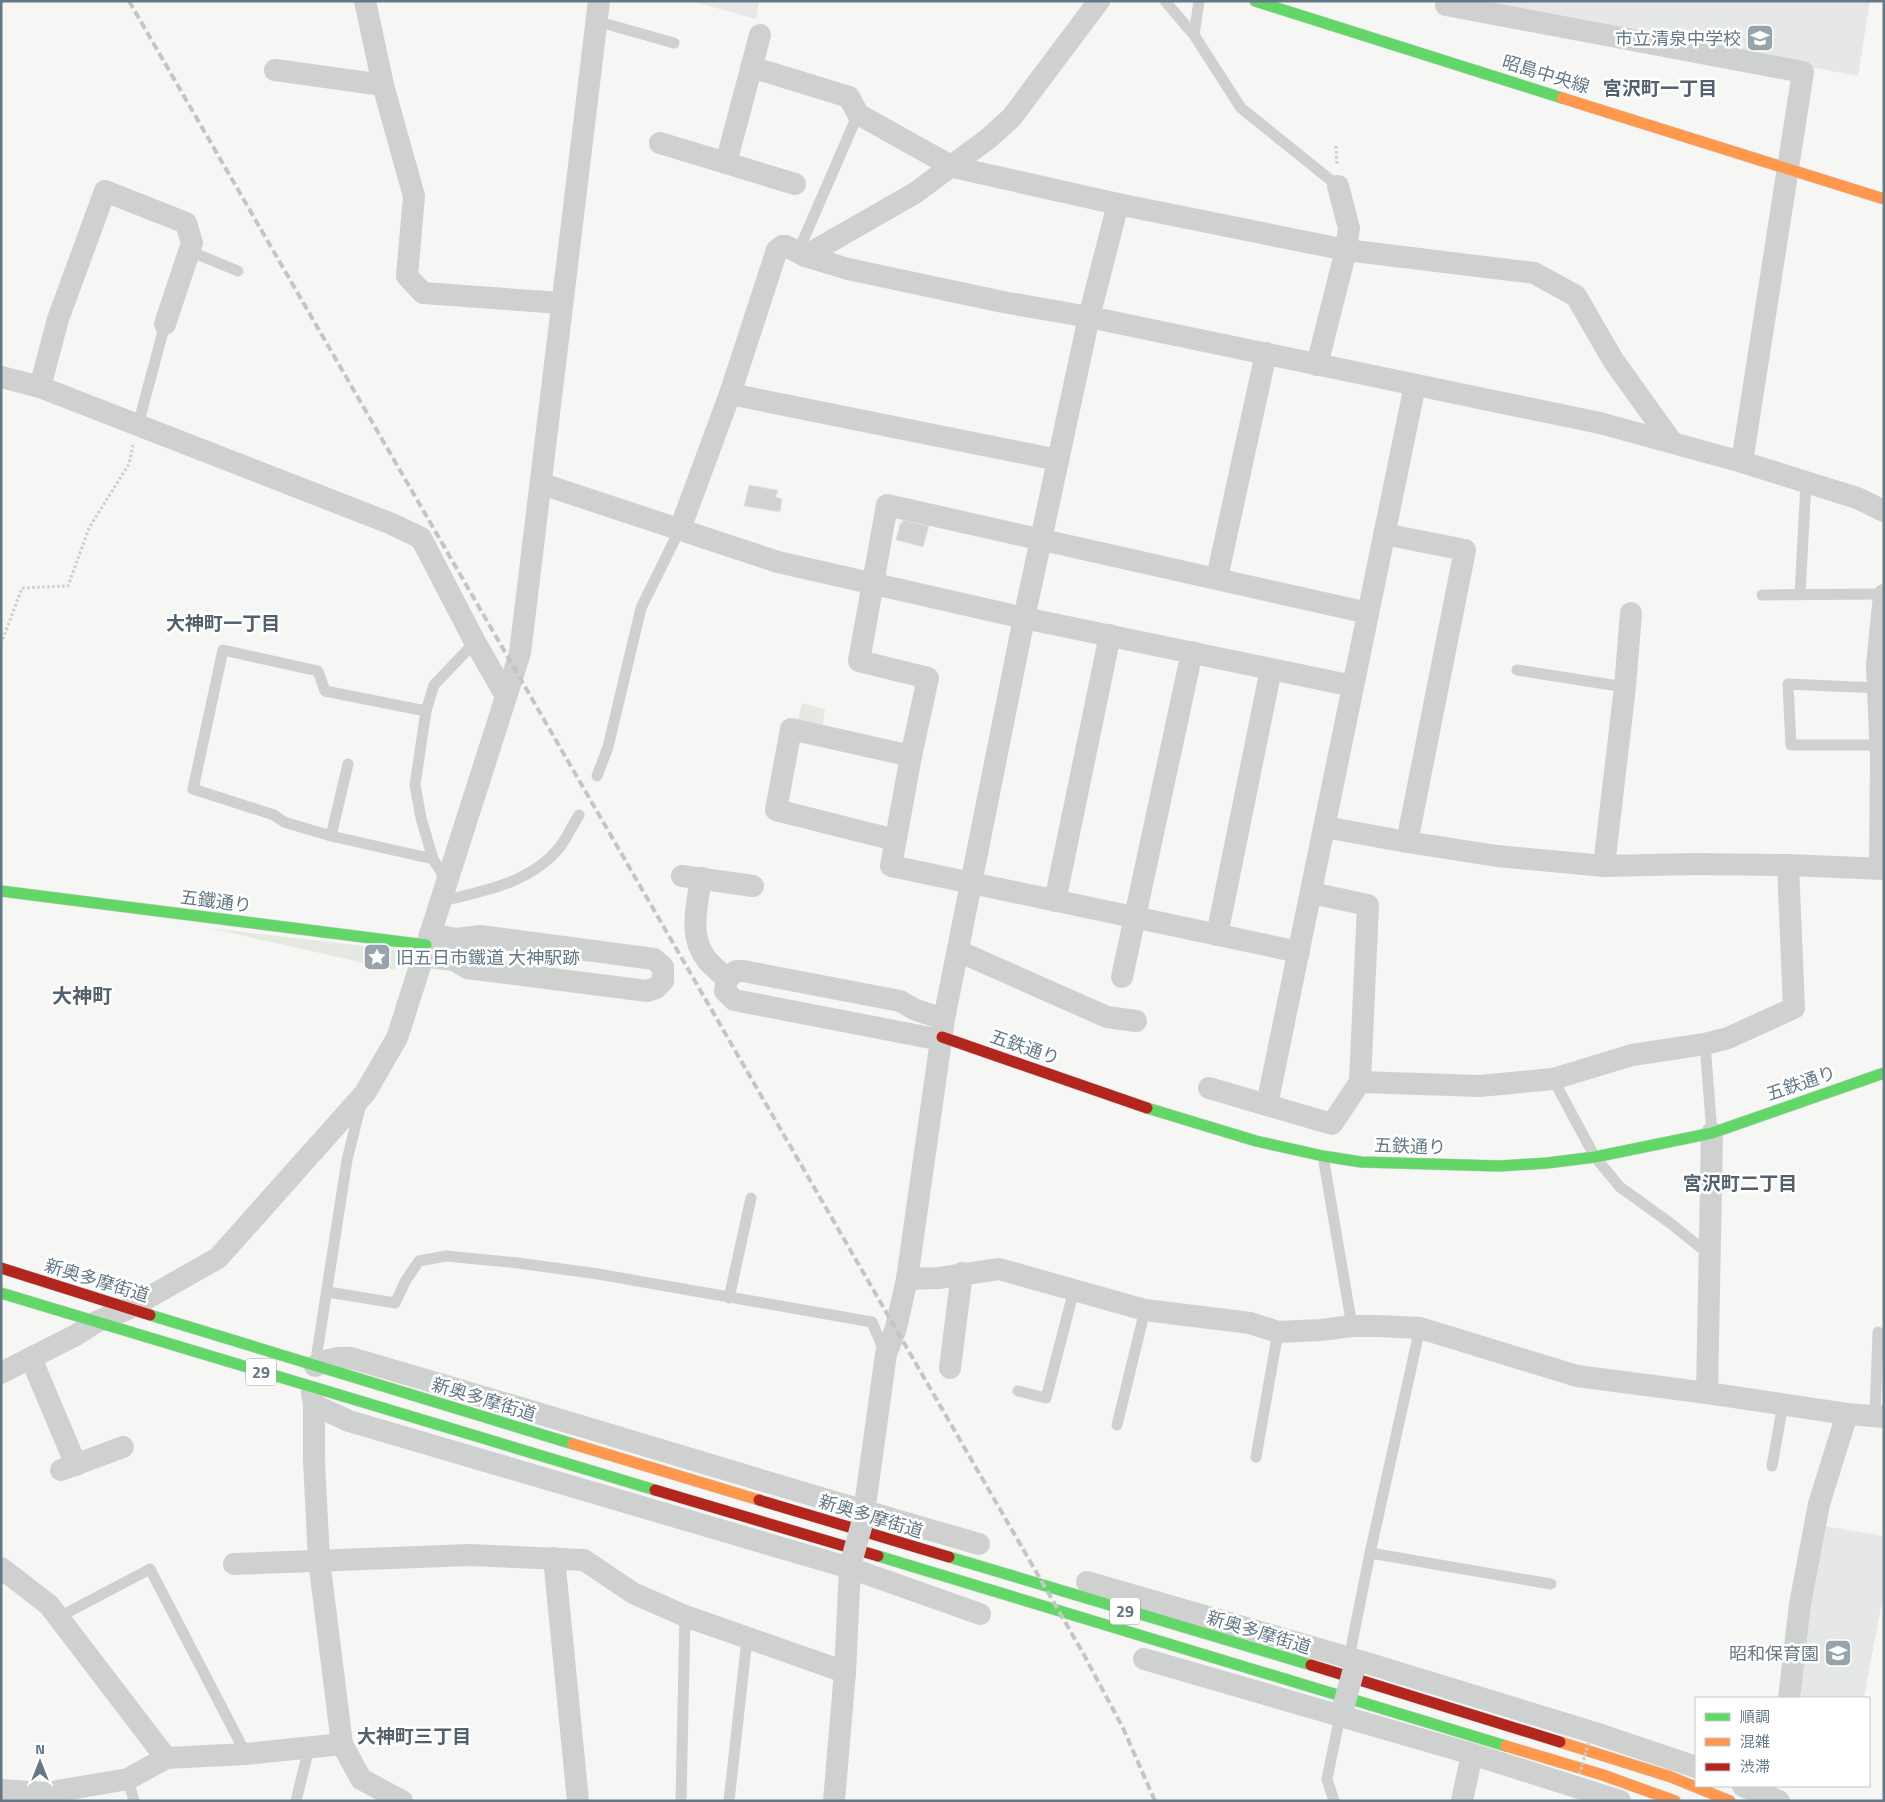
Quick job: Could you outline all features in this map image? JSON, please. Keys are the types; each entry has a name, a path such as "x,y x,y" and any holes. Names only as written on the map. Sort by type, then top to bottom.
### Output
{"main road":[{"name":"昭島中央線","path":"1255,1 1884,198"},
{"name":"五鐵通り","path":"1,891 426,945"},
{"name":"五鉄通り","path":"943,1032 1142,1107 1256,1141 1323,1156 1361,1162 1500,1166 1594,1158 1712,1133 1884,1073"},
{"name":"新奥多摩街道","path":"1,1268 130,1308 313,1386 1460,1710 1670,1777 1730,1801"},
{"name":"新奥多摩街道","path":"1,1293 1417,1719 1609,1778 1675,1801"}],"street":[{"path":"365,1 383,85 414,196 407,276 423,293 561,303"},
{"path":"801,254 915,193 989,138 1012,116 1099,1"},
{"path":"1447,1 1446,5 1803,72 1742,462"},
{"path":"1,1373 96,1322 130,1308 218,1258 364,1093 397,1038 520,653 542,484 561,303 598,11"},
{"path":"726,163 760,35"},
{"path":"751,67 849,97 858,114 952,167 1118,204 1346,250 1534,273 1576,296 1613,360 1671,441"},
{"path":"275,70 383,85"},
{"path":"660,143 794,184"},
{"path":"1317,365 1346,250 1349,228 1338,186"},
{"path":"40,387 58,319 105,190 186,223 192,243 165,324"},
{"path":"834,1801 845,1672 851,1563 864,1516 886,1354 896,1328 907,1279 943,1032 970,884 1024,618 1089,316 1118,204"},
{"path":"680,529 730,394 777,250 782,246 848,269 1003,302 1089,316 1600,423 1742,462 1857,498 1884,511"},
{"path":"1217,578 1266,353"},
{"path":"1,377 40,387 138,424 392,524 421,538 475,642 506,696"},
{"path":"1268,1105 1415,385"},
{"path":"730,394 1058,460"},
{"path":"542,484 778,562 1024,618 1353,686"},
{"path":"1299,952 891,866 911,756 928,678 859,661 887,505 1368,613"},
{"path":"1384,534 1465,550 1408,842"},
{"path":"1324,827 1497,856 1604,866 1694,864 1788,865 1882,869 1878,688 1884,594"},
{"path":"1604,866 1625,687 1631,613"},
{"path":"1055,901 1110,635"},
{"path":"1122,977 1192,652"},
{"path":"1217,935 1271,669"},
{"path":"895,840 776,810 791,729 911,756"},
{"path":"1360,1082 1480,1086 1553,1079 1632,1055 1706,1044 1728,1038 1794,1008 1788,865"},
{"path":"727,979 708,961 696,943 692,877 753,886"},
{"path":"1209,1088 1332,1124 1360,1082 1368,906 1311,893"},
{"path":"480,936 654,959 663,967 662,981 656,988 647,991 467,968 426,945 458,938 480,936"},
{"path":"958,951 1107,1017 1136,1021"},
{"path":"736,971 743,971 900,1001 916,1010 943,1032 734,1000 725,991 727,979 736,971"},
{"path":"1707,1393 1712,1133"},
{"path":"907,1279 939,1278 998,1269 1145,1310 1250,1323 1278,1332 1352,1326 1420,1328 1577,1376 1879,1417"},
{"path":"950,1368 962,1273"},
{"path":"402,1801 361,1780 342,1744 318,1560 314,1461 313,1386 327,1359 338,1357 351,1358 527,1409 864,1516 979,1544"},
{"path":"31,1358 69,1467 123,1447"},
{"path":"313,1386 349,1421 851,1563 980,1614"},
{"path":"1789,1697 1800,1604 1819,1504 1847,1414"},
{"path":"234,1564 470,1555 584,1560 633,1593 685,1616 746,1639 845,1672"},
{"path":"554,1558 578,1801"},
{"path":"1,1568 49,1605 166,1758"},
{"path":"1087,1582 1600,1734 1695,1767"},
{"path":"1144,1659 1342,1712 1620,1801"},
{"path":"1342,1712 1353,1662"},
{"path":"1,1790 46,1793 128,1779 166,1758 246,1754 342,1744"},
{"path":"1462,1801 1472,1754"},
{"path":"1747,1787 1778,1795"}],"lane":[{"path":"1165,1 1194,35 1240,108 1338,186"},
{"path":"1194,35 1200,1"},
{"path":"598,11 674,44"},
{"path":"801,254 858,114"},
{"path":"188,251 238,271"},
{"path":"138,424 165,324"},
{"path":"1800,595 1806,482"},
{"path":"597,776 608,747 641,608 680,529"},
{"path":"1762,595 1884,594"},
{"path":"475,642 434,685 426,711 415,785 421,818 445,892 507,884 531,873 558,848 579,815"},
{"path":"426,711 325,691 318,670 223,650 193,789 274,815 284,822 331,836 433,858"},
{"path":"1517,670 1625,687"},
{"path":"1878,688 1788,684 1791,746 1880,745"},
{"path":"331,836 348,764"},
{"path":"1706,1044 1712,1133"},
{"path":"1553,1079 1594,1158 1620,1187 1710,1255"},
{"path":"313,1386 346,1160 364,1093"},
{"path":"1323,1156 1352,1326"},
{"path":"728,1298 751,1198"},
{"path":"328,1292 394,1303 419,1261 446,1256 518,1263 598,1274 872,1322 886,1354"},
{"path":"1018,1390 1046,1398 1074,1290"},
{"path":"1117,1424 1145,1310"},
{"path":"1353,1662 1370,1553 1420,1328"},
{"path":"1256,1457 1278,1332"},
{"path":"1878,1332 1879,1417"},
{"path":"1772,1466 1782,1404"},
{"path":"1370,1553 1551,1584"},
{"path":"59,1617 150,1569 246,1754"},
{"path":"681,1801 685,1616"},
{"path":"729,1801 746,1639"},
{"path":"1334,1801 1327,1779 1342,1712"},
{"path":"296,1801 308,1748"},
{"path":"128,1779 134,1801"}],"path":[{"path":"1,644 22,588 68,586 89,528 129,464 138,424"},
{"path":"1578,1779 1589,1741"}],"shaded area":[{"path":"691,1 759,1 756,19"},
{"name":"市立清泉中学校","path":"1456,1 1870,1 1858,76"},
{"path":"802,703 825,709 822,731 797,725"},
{"path":"209,928 399,950 395,970"},
{"name":"昭和保育園","path":"1824,1526 1884,1536 1884,1590 1864,1697 1800,1697 1806,1607"}],"building":[{"path":"749,485 778,490 776,497 782,499 780,512 744,506"},
{"path":"902,520 929,526 923,547 896,540"}],"railway":[{"path":"129,1 1083,1653 1123,1728 1155,1801"}],"traffic: fast":[{"path":"1255,1 1562,98"},
{"path":"1,891 426,945"},
{"path":"1147,1108 1256,1141 1323,1156 1361,1162 1500,1166 1595,1157 1712,1133 1884,1073"},
{"path":"1,1293 655,1490"},
{"path":"150,1315 573,1444"},
{"path":"878,1556 1506,1746"},
{"path":"949,1557 1311,1665"}],"traffic: slow":[{"path":"1562,98 1884,199"},
{"path":"573,1444 759,1500"},
{"path":"1560,1742 1671,1777 1695,1787"},
{"path":"1506,1746 1603,1775 1675,1801"},
{"path":"1696,1787 1730,1801"}],"traffic: jam":[{"path":"942,1037 1147,1108"},
{"path":"1,1268 150,1315"},
{"path":"655,1490 878,1556"},
{"path":"759,1500 949,1557"},
{"path":"1311,1665 1560,1742"}],"place":[{"name":"市立清泉中学校","path":"1760,38"},
{"name":"旧五日市鐵道 大神駅跡","path":"377,957"},
{"name":"昭和保育園","path":"1838,1653"}],"district":[{"name":"宮沢町一丁目","path":"1660,87"},
{"name":"大神町一丁目","path":"223,622"},
{"name":"大神町","path":"82,995"},
{"name":"宮沢町二丁目","path":"1740,1182"},
{"name":"大神町三丁目","path":"414,1735"}]}
